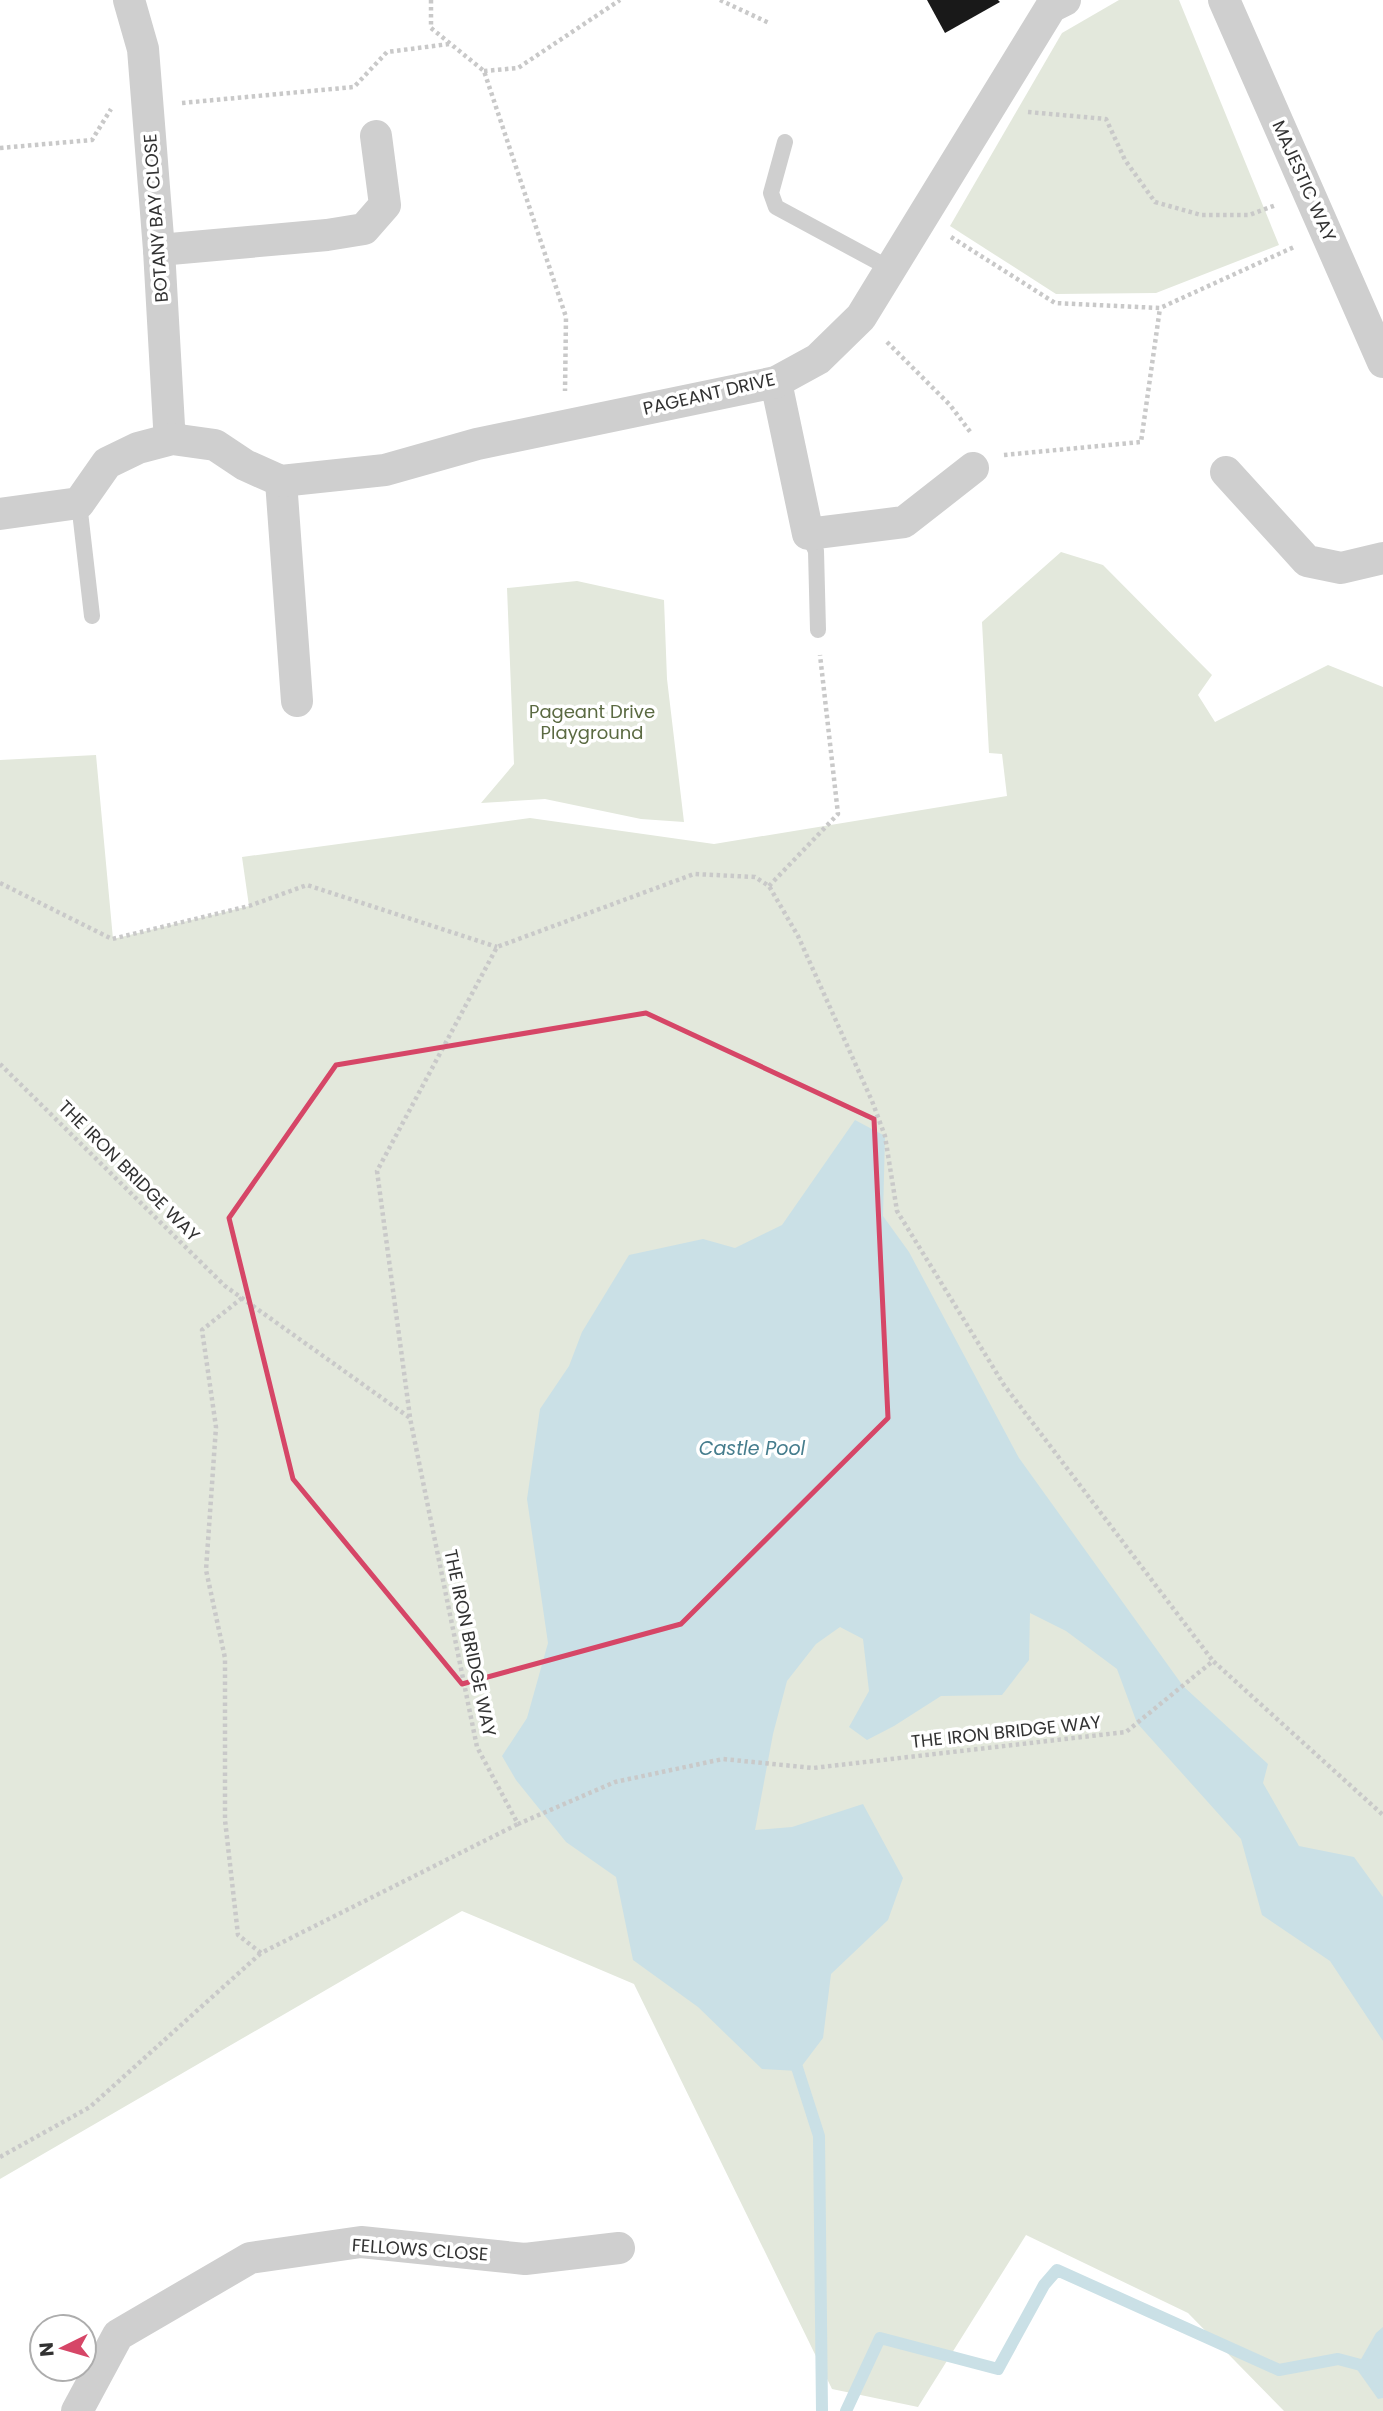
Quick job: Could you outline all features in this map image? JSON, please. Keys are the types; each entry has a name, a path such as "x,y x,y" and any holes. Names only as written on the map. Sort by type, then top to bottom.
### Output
{"street":[{"name":"BOTANY BAY CLOSE","path":"129,0 143,49 172,439"},
{"name":"MAJESTIC WAY","path":"1224,0 1383,362"},
{"name":"PAGEANT DRIVE","path":"172,439 215,445 246,466 281,481 386,470 477,444 776,382 818,359 861,317 1054,2"},
{"path":"159,250 327,235 364,229 385,205 376,136"},
{"path":"776,382 808,534 904,522 981,462"},
{"path":"0,514 79,503 107,463 138,448 172,439"},
{"path":"1226,472 1307,561 1341,568 1383,558"},
{"path":"281,481 297,701"},
{"name":"FELLOWS CLOSE","path":"76,2411 118,2335 250,2258 361,2242 525,2259 619,2248"}],"lane":[{"path":"785,142 771,193 776,207 889,268"},
{"path":"79,503 92,616"},
{"path":"808,534 816,551 818,630"}],"path":[{"path":"431,0 431,28 484,71 566,317 565,401 568,425"},
{"path":"484,71 518,68 620,0"},
{"path":"720,0 769,23"},
{"path":"0,148 92,140 111,108 354,87 387,51 449,44"},
{"path":"988,109 1106,119 1125,160 1155,202 1201,215 1249,215 1310,194"},
{"path":"920,217 1055,303 1160,308 1327,233"},
{"path":"861,317 950,405 981,462 1141,442 1160,308"},
{"path":"769,886 838,814 818,630"},
{"path":"0,883 112,939 249,906 307,885 497,947 694,874 755,877 769,886 798,936 872,1101 885,1136 897,1211 1004,1385 1213,1661 1383,1815"},
{"path":"410,1418 377,1171 497,947"},
{"name":"THE IRON BRIDGE WAY","path":"0,1065 225,1286 410,1418 477,1747 517,1824 615,1782 727,1759 813,1768 1126,1732 1213,1661"},
{"path":"242,1298 202,1330 216,1427 206,1570 225,1658 225,1820 238,1935 261,1953"},
{"path":"0,2157 90,2107 261,1953 517,1824"}],"highlighted area":[{"path":"646,1013 874,1119 888,1418 681,1624 462,1684 293,1479 229,1218 336,1065"}],"green space":[{"path":"1119,0 1179,0 1279,245 1156,293 1056,294 950,226 1062,33"},
{"path":"1061,552 1103,565 1212,675 1198,695 1215,722 1328,665 1383,687 1383,2411 1284,2411 1188,2313 1026,2235 918,2407 832,2389 634,1984 462,1911 0,2179 0,760 96,755 113,939 249,906 242,857 530,818 714,844 1007,796 1002,754 989,753 982,622"},
{"name":"Pageant Drive Playground","path":"577,581 664,600 667,679 684,822 641,819 545,799 481,803 514,764 507,588"}],"water":[{"name":"Castle Pool","path":"855,1120 885,1136 883,1216 909,1252 1019,1458 1183,1686 1268,1764 1263,1783 1299,1846 1354,1857 1383,1897 1383,2041 1330,1961 1262,1915 1241,1839 1137,1723 1117,1669 1066,1631 1030,1613 1029,1660 1002,1695 941,1696 867,1740 849,1727 869,1691 863,1639 840,1627 816,1644 787,1681 773,1734 755,1830 792,1827 863,1804 903,1878 888,1920 831,1974 823,2038 798,2071 762,2069 698,2007 633,1960 616,1877 566,1842 516,1780 502,1756 527,1718 548,1643 527,1499 540,1409 569,1366 582,1332 629,1255 703,1239 735,1248 782,1225"},
{"path":"1383,2327 1383,2398 1378,2399 1356,2368 1376,2333"}],"building":[{"path":"927,0 998,0 1000,2 945,33"}],"waterway":[{"path":"793,2055 819,2136 822,2411"},
{"path":"846,2411 880,2338 998,2369 1044,2285 1057,2270 1279,2370 1338,2359 1372,2368 1383,2364"}]}
